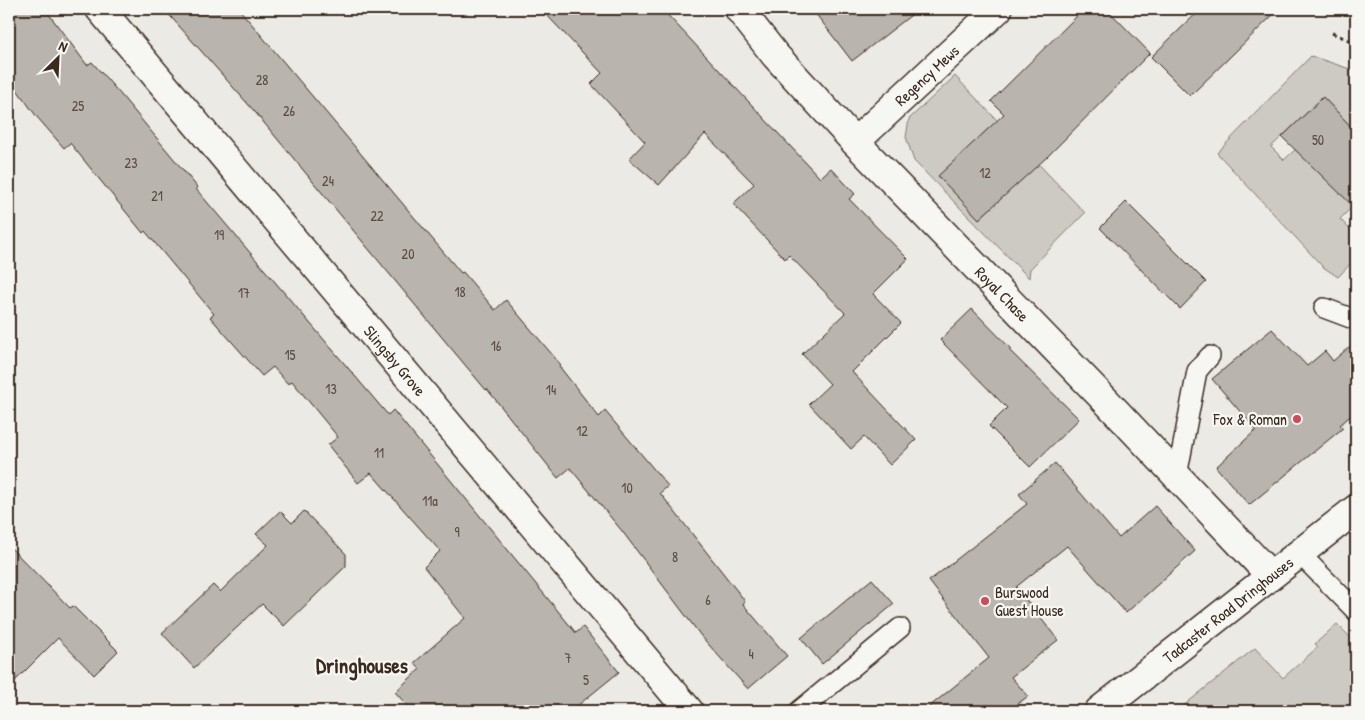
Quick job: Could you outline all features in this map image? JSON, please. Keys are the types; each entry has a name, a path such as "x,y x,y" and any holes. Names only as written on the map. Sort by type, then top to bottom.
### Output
{"street":[{"name":"Slingsby Grove","path":"100,9 689,711"},
{"name":"Royal Chase","path":"739,9 775,55 856,142 1270,575"},
{"name":"Regency Mews","path":"856,142 998,9"},
{"name":"Tadcaster Road Dringhouses","path":"1099,711 1356,509"}],"lane":[{"path":"1324,308 1356,320"},
{"path":"1177,476 1197,370 1210,356"},
{"path":"1299,553 1356,611"},
{"path":"799,711 900,628"}],"path":[{"path":"1332,34 1356,43"}],"shaded area":[{"path":"1311,56 1356,71 1356,132 1323,97 1271,147 1284,160 1297,148 1353,206 1340,219 1356,236 1356,258 1338,277 1323,267 1217,153"},
{"path":"955,76 1085,213 1030,269 1029,278 914,161 906,137 909,119","holes":["991,126 1032,168 979,219 939,176"]},
{"path":"1337,624 1356,643 1356,711 1177,711 1255,648 1283,678 1318,647 1315,644"}],"building":[{"path":"9,9 45,9 87,65 92,62 121,95 198,188 196,189 388,415 393,410 576,633 583,627 619,672 571,711 412,711 395,692 420,669 414,663 465,618 424,567 440,551 371,473 358,483 328,445 338,437 292,381 288,384 273,367 262,376 210,317 214,314 145,231 143,233 70,143 64,148 37,117 9,79"},
{"path":"164,9 239,9 461,273 463,272 495,310 506,300 561,365 559,366 599,417 605,411 668,486 660,493 745,601 743,604 787,656 748,689 701,636 622,531 570,468 558,478 487,389 255,112"},
{"path":"541,9 662,9 820,178 831,168 855,194 849,199 908,259 873,294 901,323 852,372 916,440 890,465 864,437 851,449 809,404 830,384 802,354 845,313 789,255 785,259 733,204 754,184 705,134 659,185 629,159 645,142 591,84 602,73"},
{"path":"812,9 919,9 852,61"},
{"path":"1084,9 1107,9 1150,53 1047,157 979,219 938,176 1004,114 991,101"},
{"path":"1201,9 1279,9 1190,96 1151,57"},
{"path":"1323,97 1356,132 1356,209 1282,137"},
{"path":"1126,202 1206,282 1180,309 1100,228"},
{"path":"972,309 1011,349 1009,350 1079,419 1030,467 989,426 1007,408 940,340"},
{"name":"Fox & Roman","path":"1272,329 1307,366 1325,351 1333,361 1356,341 1356,411 1340,425 1343,428 1249,505 1216,467 1256,430 1212,379"},
{"path":"1055,463 1119,538 1155,506 1195,551 1126,613 1067,546 1016,587 1058,640 1011,677 1028,696 1009,711 924,711 989,658 929,581 1027,504 1019,494"},
{"path":"280,511 292,523 304,511 346,554 346,566 284,626 262,604 194,668 162,633 213,585 220,592 268,545 256,534"},
{"path":"9,546 70,608 73,606 118,651 94,675 58,638 9,687"},
{"path":"872,579 894,604 822,664 801,638"}],"place":[{"name":"Fox & Roman","path":"1297,419"},
{"name":"Burswood Guest House","path":"985,601"}],"district":[{"name":"Dringhouses","path":"362,665"}]}
